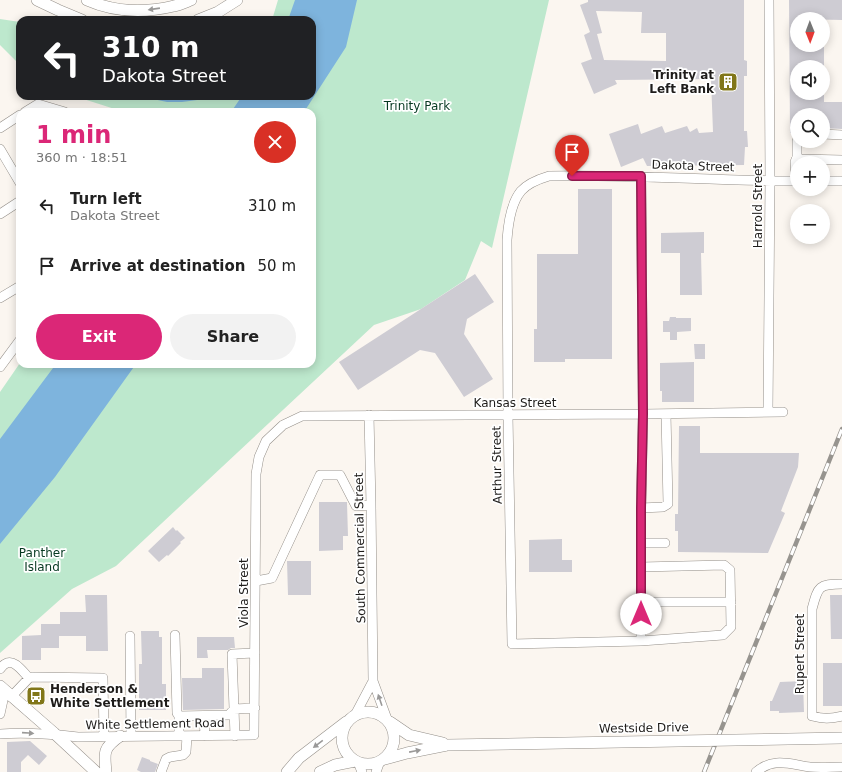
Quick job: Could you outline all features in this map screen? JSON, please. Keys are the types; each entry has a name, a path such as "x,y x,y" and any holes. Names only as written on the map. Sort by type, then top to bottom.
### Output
{"main road":[{"path":"37,0 72,16"},
{"path":"87,0 114,9 146,10 174,6 191,0"},
{"path":"208,16 218,12 237,0"},
{"path":"5,691 96,772"},
{"path":"287,772 299,758 352,718 363,712 371,711 379,713 388,720 393,727 395,742 388,756 380,764 335,765 320,772"},
{"path":"352,718 345,726 342,734 342,742 350,757 359,765"},
{"name":"Westside Drive","path":"388,720 409,735 447,745"},
{"path":"106,772 104,756 107,747 111,743 126,736"},
{"name":"Westside Drive","path":"380,764 406,753 447,745 842,738"}],"street":[{"name":"Harrold Street","path":"768,412 770,181 769,0"},
{"path":"32,108 38,104 52,108"},
{"path":"0,128 16,118"},
{"path":"830,134 842,135"},
{"path":"797,148 797,156"},
{"path":"0,149 16,176"},
{"path":"830,160 842,160"},
{"name":"Dakota Street","path":"520,191 539,179 549,176 641,176 790,181"},
{"path":"641,176 643,414 641,508 641,544 641,567 641,602 642,641 723,635 731,627 730,570 724,565 641,567"},
{"path":"830,181 842,181"},
{"name":"Arthur Street","path":"520,191 512,210 508,229 508,415 512,644 642,641"},
{"path":"0,214 16,204"},
{"path":"0,298 16,288"},
{"path":"0,367 16,345"},
{"name":"Kansas Street","path":"261,451 266,441 283,425 302,416 783,412"},
{"path":"641,508 664,507 668,504 666,414"},
{"name":"South Commercial Street","path":"369,415 373,680 388,720"},
{"name":"Viola Street","path":"254,735 256,474 258,456 261,451"},
{"path":"256,581 272,578 320,475 340,475 356,506 371,506"},
{"path":"641,544 665,543"},
{"name":"Rupert Street","path":"842,584 828,584 822,587 816,593 812,609 812,716 822,719 842,716"},
{"path":"641,602 731,602"},
{"path":"161,772 166,759 170,756 183,755 186,752 179,716 177,713 175,635"},
{"path":"126,736 130,636"},
{"path":"235,736 232,654 255,653"},
{"path":"0,669 6,663 11,663 29,678"},
{"path":"0,714 5,691 29,678 103,678 104,737"},
{"name":"South Commercial Street","path":"352,718 373,680"},
{"path":"179,716 229,715 234,709 255,708"},
{"path":"204,716 205,736"},
{"name":"White Settlement Road","path":"0,734 18,732 78,737 254,735"},
{"path":"756,772 769,764 779,763 840,769"}],"green space":[{"name":"Trinity Park","path":"278,0 549,0 492,248 481,241 465,280 421,309 374,325 116,566 72,589 0,653 0,392 17,368 316,368 316,108 112,108 87,100 316,100 316,16 273,16"},
{"path":"0,19 16,21 16,61 0,45"}],"water":[{"path":"295,0 357,0 346,47 316,93 316,16 289,16"},
{"path":"158,100 197,100 182,102 167,102"},
{"path":"239,100 312,100 307,108 234,108"},
{"path":"53,368 133,368 55,477 0,544 0,439"}],"building":[{"name":"Trinity at Left Bank","path":"588,0 744,0 744,60 747,61 747,76 744,76 744,131 747,131 748,147 745,147 744,165 647,166 643,158 621,167 609,134 638,124 641,134 662,126 665,133 687,126 690,132 697,128 699,133 713,132 711,79 615,80 617,84 594,94 581,63 592,59 584,35 590,32 580,5 588,2","holes":["596,11 642,12 641,33 666,33 666,61 604,60 597,34 602,33"]},
{"path":"789,0 842,0 842,20 830,20 830,12 790,12 790,52 824,52 824,60 790,60 790,100 824,100 824,102 842,102 842,129 830,128 830,108 790,108 790,133"},
{"path":"578,189 612,189 612,359 565,359 565,362 534,362 534,329 537,329 537,254 578,254"},
{"path":"704,232 704,253 701,253 702,295 680,295 680,253 661,253 661,233"},
{"path":"475,274 494,302 467,319 464,334 493,379 464,397 435,353 420,350 358,390 339,362"},
{"path":"670,317 691,318 691,331 677,332 677,340 670,340 670,332 663,332 663,321 669,321"},
{"path":"694,344 705,344 705,359 695,359"},
{"path":"694,362 694,402 662,402 662,391 660,391 660,363"},
{"path":"679,426 700,426 700,453 799,453 798,467 781,511 785,513 768,553 678,552 678,531 675,531 675,514 678,514"},
{"path":"319,502 347,502 348,536 343,536 343,550 319,551"},
{"path":"173,527 185,538 168,556 167,555 159,562 148,551"},
{"path":"562,539 562,560 572,560 572,572 529,572 529,540"},
{"path":"287,561 311,561 311,595 288,595"},
{"path":"85,595 107,595 108,651 86,651 86,636 59,636 59,648 41,648 41,660 22,660 22,636 41,635 41,624 60,624 60,612 86,612"},
{"path":"830,595 842,595 842,639 831,639"},
{"path":"141,631 159,631 159,637 162,637 162,684 166,684 166,710 139,710 139,664 142,664"},
{"path":"197,637 234,637 235,648 228,650 207,650 208,658 197,658"},
{"path":"823,663 842,663 842,706 823,706"},
{"path":"202,668 224,668 224,709 183,710 182,678 202,678"},
{"path":"803,681 804,712 779,713 779,711 770,711 770,701 772,701 780,682"},
{"path":"30,741 47,756 39,765 28,755 21,762 21,772 7,772 7,742"},
{"path":"142,757 158,764 155,772 141,772 137,770"}],"railway":[{"path":"704,772 842,429"}],"place":[{"name":"Trinity at Left Bank","path":"728,82"},
{"name":"Henderson & White Settlement","path":"36,696"}],"route":[{"path":"572,176 641,176 643,414 641,614"}],"park label":[{"name":"Panther Island","path":"42,560"}]}
